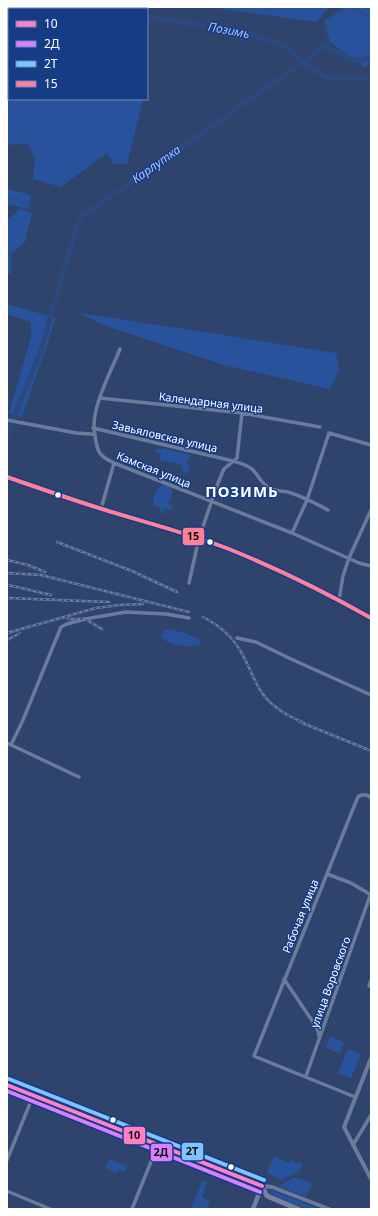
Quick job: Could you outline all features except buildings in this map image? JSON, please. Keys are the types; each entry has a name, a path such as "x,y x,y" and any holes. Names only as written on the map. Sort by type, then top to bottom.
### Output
{"main road":[{"path":"7,1085 262,1186 267,1196 298,1209"},
{"path":"253,1209 262,1186"}],"street":[{"name":"Камская улица","path":"120,349 95,409 93,428 94,435 98,451 103,458 371,566"},
{"name":"Календарная улица","path":"100,398 242,413 320,427"},
{"path":"189,583 198,538 218,483 224,469 237,458 242,413"},
{"path":"7,420 94,435"},
{"name":"Завьяловская улица","path":"93,428 233,461"},
{"path":"292,533 307,500 329,433 371,445"},
{"path":"233,461 245,465 253,470 263,485 279,492 286,492 307,500 328,510"},
{"path":"101,509 114,463"},
{"path":"7,477 101,509 198,538 228,549 339,600 371,618"},
{"path":"339,600 343,576 349,558 371,510"},
{"path":"79,777 9,744 23,720 61,627 85,619 126,612 166,614 189,618"},
{"path":"237,638 256,642 371,695"},
{"name":"Рабочая улица","path":"306,1076 254,1056 358,797 366,795 371,798"},
{"path":"327,874 371,894"},
{"name":"улица Воровского","path":"306,1076 371,894"},
{"path":"284,979 315,1025 318,1031 319,1039"},
{"path":"369,986 371,980"},
{"path":"371,1058 344,1127 371,1179"},
{"path":"306,1076 355,1097"},
{"path":"7,1160 34,1096"},
{"path":"353,1145 371,1115"},
{"path":"132,1209 158,1144"},
{"path":"262,1186 272,1187 329,1209"},
{"path":"7,1191 50,1209"}],"shaded area":[{"path":"209,7 329,7 317,22"},
{"path":"346,7 371,7 371,62 365,67 330,42 324,21"},
{"path":"7,50 8,100 143,100 127,164 114,164 107,153 61,187 33,179 35,157 27,143 7,145"},
{"path":"7,189 31,195 29,209 7,204"},
{"path":"20,209 32,213 25,242 11,254 11,275 7,273 7,220"},
{"path":"7,304 56,318 22,417 9,413 31,337 31,322 7,314"},
{"path":"79,313 336,353 339,370 330,389 224,365 106,326"},
{"path":"156,448 163,448 191,455 187,461 191,470 186,474 182,471 182,466 159,460 161,454 155,451"},
{"path":"164,484 172,488 172,495 168,503 173,507 170,511 164,508 163,514 161,513 160,507 152,505 158,489"},
{"path":"166,629 192,636 200,640 201,644 186,646 174,644 164,640 161,637"},
{"path":"330,1036 344,1042 340,1054 326,1048"},
{"path":"348,1049 361,1054 351,1078 338,1073"},
{"path":"274,1156 290,1163 291,1160 302,1164 299,1171 282,1180 267,1173"},
{"path":"109,1159 127,1166 124,1172 118,1170 116,1173 105,1168"},
{"path":"295,1177 312,1183 306,1197 279,1186"},
{"path":"203,1180 207,1182 202,1197 210,1201 206,1209 191,1209"},
{"path":"271,1190 319,1209 306,1209 270,1194"}],"waterway":[{"path":"90,7 95,8"},
{"path":"149,7 292,28 305,27 321,43 327,46"},
{"name":"Позимь","path":"327,46 326,32 331,18 334,14 346,7"},
{"name":"Позимь","path":"348,7 362,12 367,16 371,12"},
{"name":"Позимь","path":"148,17 241,31 283,45 303,62 327,46 348,58 360,60 371,57"},
{"name":"Карлутка","path":"55,300 77,225 84,214 303,62 325,77 371,79"},
{"path":"253,117 334,125 371,142"},
{"path":"113,221 206,244 245,184 371,234"},
{"path":"7,198 82,216"},
{"name":"Карлутка","path":"13,420 41,350 53,308"},
{"name":"Карлутка","path":"7,436 12,424"}],"railway":[{"path":"57,542 132,571 177,592"},
{"path":"7,560 28,565 45,572"},
{"path":"7,573 41,575 189,612"},
{"path":"7,585 51,595"},
{"path":"7,598 109,602"},
{"path":"7,633 96,608 143,604"},
{"path":"203,617 220,627 234,641 244,657 259,688 266,698 281,711 304,723"},
{"path":"68,619 85,619 102,629"},
{"path":"7,640 20,633"},
{"path":"300,722 369,750"}],"transit line":[{"name":"15","path":"7,477 229,549 301,581 371,618"},
{"name":"2Т","path":"9,1079 264,1180"},
{"name":"10","path":"7,1085 262,1186"},
{"name":"2Д","path":"7,1091 260,1192"}],"district":[{"name":"ПОЗИМЬ","path":"242,491"}]}
